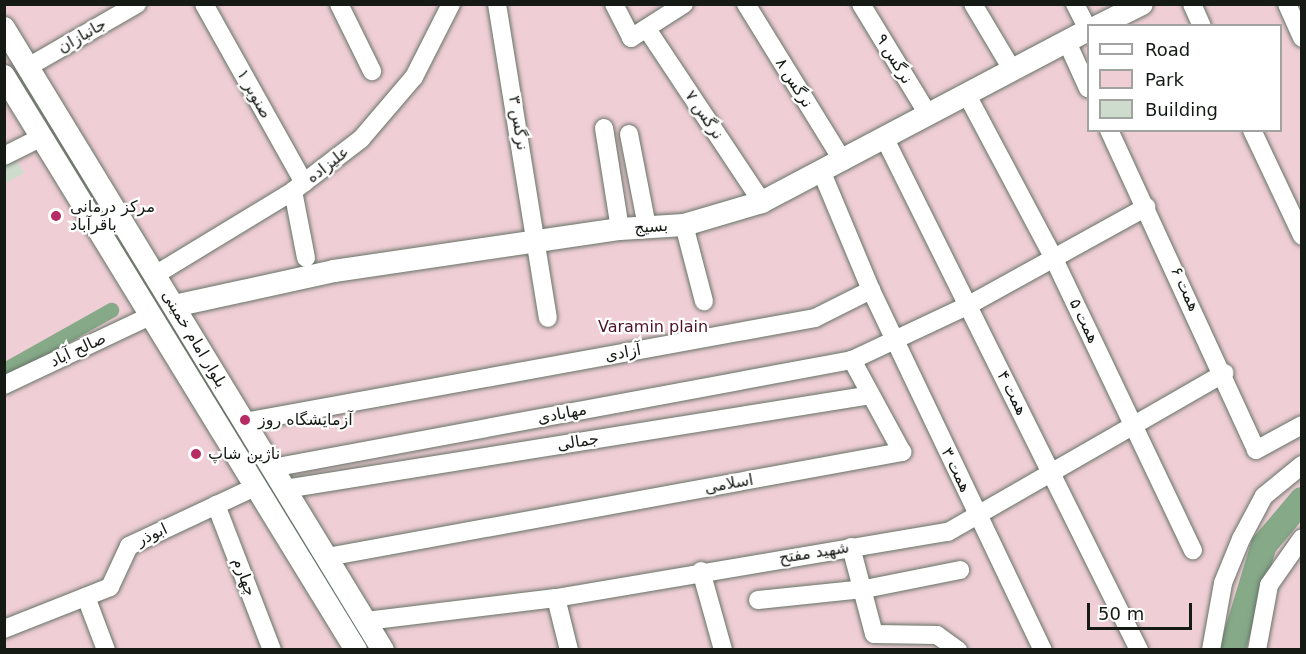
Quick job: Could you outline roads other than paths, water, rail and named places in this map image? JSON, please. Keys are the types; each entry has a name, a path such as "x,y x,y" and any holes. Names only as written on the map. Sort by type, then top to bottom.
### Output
{"main road":[{"path":"1102,24 1142,4"},
{"name":"بلوار امام خمینی","path":"4,28 383,650"},
{"name":"بسیج","path":"174,306 334,271 620,229 684,225 762,202 822,173 884,137 1087,31"},
{"name":"بلوار امام خمینی","path":"4,76 152,315 253,488 356,650"}],"street":[{"name":"جانبازان","path":"28,67 136,4"},
{"name":"صنوبر ۱","path":"204,4 299,187 306,258"},
{"path":"339,4 372,71"},
{"name":"علیزاده","path":"155,276 299,187 388,110 414,77 452,4"},
{"name":"نرگس ۳","path":"496,4 548,318"},
{"name":"نرگس ۷","path":"614,4 639,34 762,202"},
{"path":"639,34 684,4"},
{"name":"نرگس ۸","path":"746,4 843,160"},
{"name":"نرگس ۹","path":"861,4 928,114"},
{"path":"973,4 1013,70"},
{"path":"1075,4 1087,26"},
{"path":"1192,4 1201,24"},
{"path":"1287,4 1302,38"},
{"path":"1067,42 1087,84"},
{"name":"همت ۵","path":"967,95 1053,257 1193,550"},
{"path":"604,128 620,229"},
{"name":"همت ۶","path":"1110,132 1225,373 1256,450 1302,425"},
{"path":"1253,132 1302,236"},
{"path":"629,134 647,227"},
{"path":"4,156 42,137"},
{"name":"همت ۴","path":"884,137 1139,650"},
{"path":"822,173 871,290"},
{"path":"852,360 895,343 967,306 1146,207"},
{"path":"684,225 704,301"},
{"name":"همت ۳","path":"871,290 1043,650"},
{"name":"آزادی","path":"244,422 816,318 871,290"},
{"name":"صالح آباد","path":"4,385 152,315"},
{"name":"اسلامی","path":"327,557 902,452 852,360"},
{"name":"مهابادی","path":"272,468 852,360"},
{"name":"شهید مفتح","path":"366,621 556,598 948,532 976,513 1225,373"},
{"name":"جمالی","path":"285,489 871,395"},
{"path":"1211,650 1223,583 1241,539 1264,496 1302,465"},
{"name":"ابوذر","path":"4,628 110,587 129,546 253,488"},
{"name":"چهارم","path":"216,505 271,649"},
{"path":"1257,650 1269,585 1302,538"},
{"path":"851,547 865,589 874,634 937,635 958,650"},
{"path":"758,600 865,589 960,570"},
{"path":"701,572 723,650"},
{"path":"86,597 106,650"},
{"path":"556,598 569,650"}],"waterway":[{"path":"4,370 111,310"},
{"path":"1232,650 1264,545 1302,500"}],"place":[{"name":"مرکز درمانی باقرآباد","path":"56,216"},
{"name":"آزمایشگاه روز","path":"245,420"},
{"name":"ناژین شاپ","path":"196,454"}],"park label":[{"name":"Varamin plain","path":"653,327"}]}
